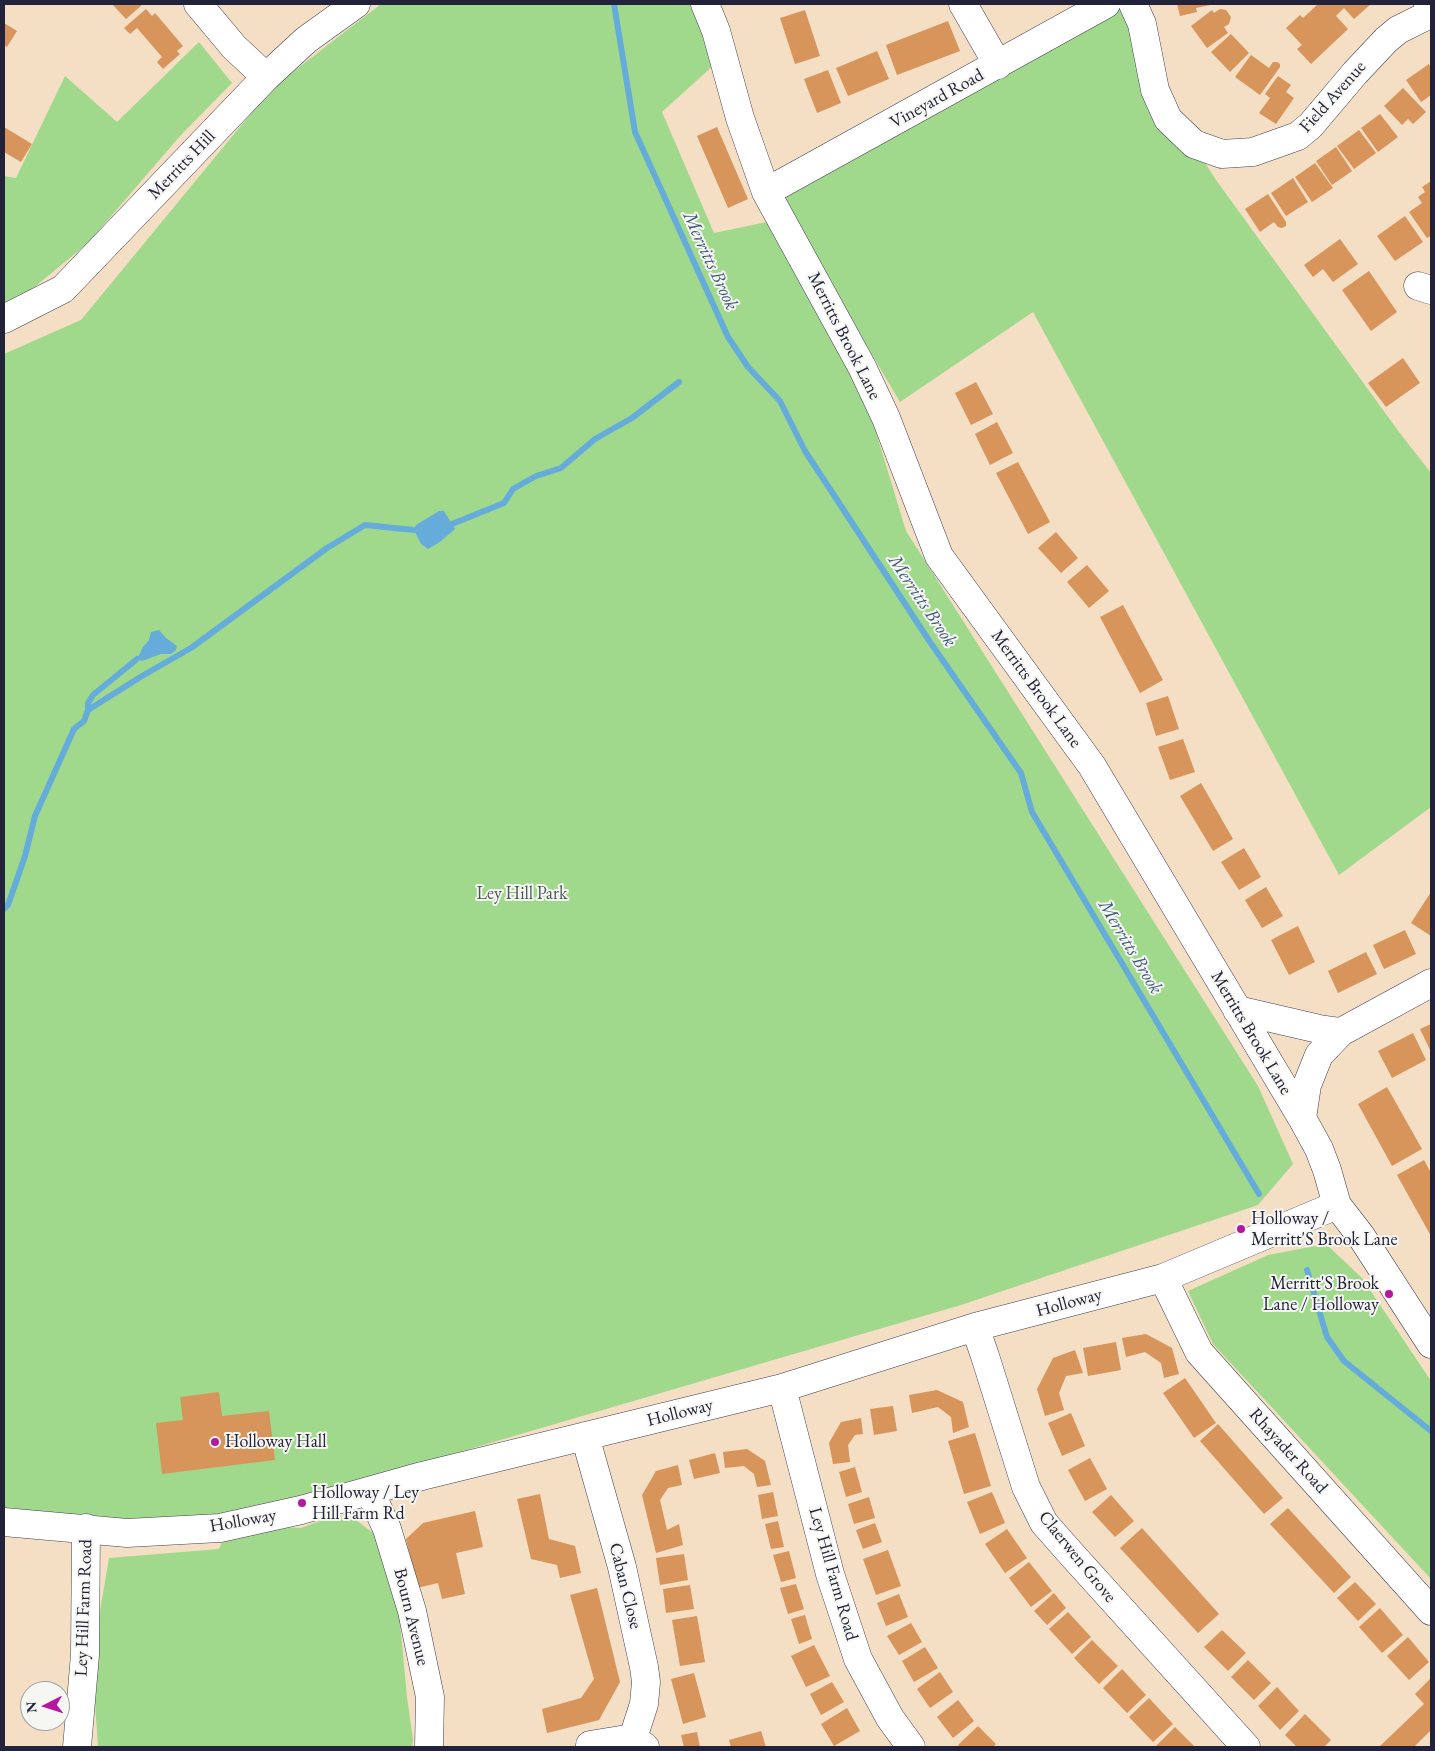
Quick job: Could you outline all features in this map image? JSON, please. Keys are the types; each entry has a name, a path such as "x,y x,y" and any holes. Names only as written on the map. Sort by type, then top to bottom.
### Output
{"street":[{"path":"198,4 234,47 266,77"},
{"name":"Merritts Hill","path":"4,319 63,289 266,77 306,40 356,4"},
{"name":"Merritts Brook Lane","path":"705,4 716,31 740,118 766,192 862,367 886,418 939,556 1092,766 1302,1118 1319,1149 1337,1205 1361,1236 1431,1344"},
{"path":"963,4 998,65"},
{"name":"Vineyard Road","path":"766,192 1106,4"},
{"name":"Field Avenue","path":"1133,4 1142,24 1155,90 1168,119 1194,144 1222,154 1253,152 1298,136 1311,125 1386,40 1398,30 1430,11"},
{"path":"1302,1118 1307,1085 1318,1055 1341,1032 1431,983"},
{"path":"1237,1010 1341,1032"},
{"name":"Holloway","path":"4,1522 127,1533 220,1528 301,1510 422,1476 782,1388 975,1327 1162,1278 1337,1205"},
{"name":"Rhayader Road","path":"1162,1278 1199,1352 1431,1611"},
{"name":"Claerwen Grove","path":"975,1327 1026,1487 1044,1522 1246,1747"},
{"name":"Ley Hill Farm Road","path":"782,1388 830,1574 858,1659 890,1718 911,1747"},
{"name":"Caban Close","path":"585,1436 622,1567 646,1682 639,1742 590,1745"},
{"name":"Bourn Avenue","path":"370,1491 387,1529 412,1611 430,1697 429,1747"},
{"name":"Ley Hill Farm Road","path":"77,1747 85,1655 86,1528"}],"green space":[{"name":"Ley Hill Park","path":"381,4 690,4 716,63 662,112 714,233 772,221 868,406 906,531 1258,1086 1293,1164 1258,1205 961,1305 364,1480 216,1517 116,1521 4,1509 4,354 81,320 272,88"},
{"path":"1124,4 1198,152 1216,180 1399,432 1431,473 1431,807 1339,875 1033,312 900,402 778,195 1095,18"},
{"path":"199,42 232,83 180,136 88,243 32,289 4,304 4,176 16,178 65,76 117,122"},
{"path":"1326,1244 1362,1278 1431,1381 1431,1579 1213,1344 1188,1291 1268,1255"},
{"path":"333,1516 356,1520 393,1548 407,1697 413,1739 412,1747 98,1747 92,1658 109,1558 219,1549 230,1525 301,1528"}],"water":[{"path":"439,511 444,511 455,529 440,542 428,549 421,544 414,530 416,525"},
{"path":"159,630 177,646 176,650 171,654 161,654 142,661 137,659 149,640 151,632"}],"building":[{"path":"112,4 143,4 126,19"},
{"path":"1177,4 1210,5 1196,8 1197,12 1180,16"},
{"path":"1318,4 1371,4 1354,19 1344,8 1336,16 1348,29 1311,64 1297,49 1302,45 1286,28 1300,15 1303,18"},
{"path":"146,9 152,16 155,13 183,46 177,51 180,54 163,69 157,62 162,57 137,28 130,34 124,28"},
{"path":"1220,9 1226,10 1231,17 1229,24 1224,27 1228,33 1207,48 1191,26 1212,10 1214,13"},
{"path":"805,10 820,56 795,64 780,18"},
{"path":"948,21 960,51 897,75 886,45"},
{"path":"4,23 17,31 7,47 4,45"},
{"path":"1231,34 1249,53 1230,72 1211,52"},
{"path":"877,51 889,79 848,96 836,68"},
{"path":"1251,55 1269,68 1273,62 1280,64 1280,67 1260,95 1235,77"},
{"path":"1429,64 1431,68 1431,95 1421,102 1406,80"},
{"path":"828,70 841,103 817,113 804,79"},
{"path":"1278,76 1291,85 1286,92 1294,98 1276,124 1259,113 1270,98 1265,94"},
{"path":"1403,88 1426,112 1413,124 1408,119 1402,125 1384,106"},
{"path":"1380,114 1398,137 1378,152 1361,128"},
{"path":"4,127 32,144 21,162 4,152"},
{"path":"717,127 748,199 728,208 697,136"},
{"path":"1359,130 1376,153 1354,169 1337,146"},
{"path":"1336,147 1352,171 1332,185 1316,161"},
{"path":"1315,163 1333,188 1312,202 1295,177"},
{"path":"1293,178 1308,202 1286,216 1271,193"},
{"path":"1431,181 1431,236 1427,238 1409,212 1422,203 1418,197 1425,192 1422,187"},
{"path":"1268,194 1286,222 1286,226 1278,227 1274,222 1260,232 1245,209"},
{"path":"1405,216 1423,242 1395,261 1377,236"},
{"path":"1340,239 1358,264 1333,282 1323,269 1313,277 1304,265"},
{"path":"1369,271 1397,312 1371,331 1342,290"},
{"path":"1403,358 1420,383 1386,407 1368,383"},
{"path":"976,382 993,414 971,425 955,393"},
{"path":"997,422 1013,453 990,465 975,434"},
{"path":"1018,462 1050,522 1028,534 996,473"},
{"path":"1056,532 1078,558 1061,573 1038,548"},
{"path":"1087,565 1109,591 1089,608 1067,582"},
{"path":"1123,605 1163,680 1140,693 1100,617"},
{"path":"1168,696 1179,729 1156,736 1146,703"},
{"path":"1183,739 1195,772 1170,780 1158,747"},
{"path":"1201,783 1233,839 1213,851 1180,796"},
{"path":"1244,848 1261,877 1239,890 1221,862"},
{"path":"1266,887 1283,916 1262,928 1245,900"},
{"path":"1431,892 1431,936 1411,923"},
{"path":"1298,926 1315,962 1289,975 1271,940"},
{"path":"1405,930 1416,954 1384,969 1373,945"},
{"path":"1366,952 1377,974 1338,993 1328,971"},
{"path":"1431,1024 1431,1052 1420,1029"},
{"path":"1413,1033 1426,1060 1392,1078 1378,1051"},
{"path":"1387,1087 1422,1149 1392,1166 1358,1104"},
{"path":"1424,1160 1431,1173 1431,1236 1397,1175"},
{"path":"1146,1334 1172,1348 1179,1374 1164,1378 1161,1363 1145,1352 1126,1357 1122,1338"},
{"path":"1116,1342 1121,1370 1088,1376 1083,1348"},
{"path":"1075,1350 1083,1373 1066,1376 1059,1393 1064,1410 1045,1416 1037,1389 1053,1358"},
{"path":"1185,1378 1216,1423 1194,1438 1163,1393"},
{"path":"937,1390 963,1402 969,1427 953,1433 951,1417 938,1407 912,1413 909,1395"},
{"name":"Holloway Hall","path":"219,1392 222,1416 269,1411 275,1460 162,1474 156,1423 183,1420 180,1397"},
{"path":"893,1406 897,1431 874,1435 870,1409"},
{"path":"1071,1413 1085,1446 1062,1456 1048,1423"},
{"path":"861,1418 863,1434 855,1435 848,1445 850,1462 833,1464 829,1443 841,1422"},
{"path":"1218,1424 1283,1498 1264,1514 1200,1441"},
{"path":"975,1433 991,1486 964,1494 948,1441"},
{"path":"747,1449 765,1461 771,1485 757,1487 754,1474 744,1466 725,1468 723,1452"},
{"path":"715,1453 720,1473 694,1479 689,1460"},
{"path":"1090,1458 1107,1489 1085,1501 1068,1470"},
{"path":"678,1465 682,1485 668,1488 660,1500 667,1530 679,1524 683,1545 656,1553 642,1495 656,1471"},
{"path":"855,1467 862,1492 846,1497 839,1472"},
{"path":"773,1492 778,1516 762,1519 758,1495"},
{"path":"992,1492 1005,1523 980,1534 967,1502"},
{"path":"540,1494 549,1539 575,1546 581,1573 560,1578 557,1565 531,1559 517,1499"},
{"path":"1111,1495 1134,1521 1115,1537 1092,1512"},
{"path":"869,1497 875,1518 854,1524 848,1504"},
{"path":"1288,1508 1351,1577 1334,1593 1270,1524"},
{"path":"475,1511 483,1547 456,1553 465,1594 442,1599 438,1583 417,1588 406,1539 423,1523"},
{"path":"778,1521 784,1547 771,1549 765,1524"},
{"path":"875,1523 882,1542 863,1549 856,1530"},
{"path":"1142,1528 1219,1614 1198,1633 1120,1548"},
{"path":"1007,1529 1027,1558 1005,1573 985,1544"},
{"path":"888,1550 901,1586 876,1595 863,1559"},
{"path":"789,1551 796,1578 781,1582 773,1555"},
{"path":"684,1554 688,1580 660,1585 656,1558"},
{"path":"1029,1562 1052,1591 1031,1607 1009,1578"},
{"path":"1355,1582 1376,1604 1358,1621 1337,1598"},
{"path":"796,1584 804,1609 788,1614 780,1588"},
{"path":"690,1585 694,1609 666,1613 663,1589"},
{"path":"597,1588 620,1682 599,1720 547,1733 542,1709 581,1698 594,1679 570,1595"},
{"path":"1054,1593 1066,1608 1047,1625 1034,1611"},
{"path":"899,1594 908,1617 886,1626 877,1603"},
{"path":"1380,1608 1403,1635 1382,1653 1359,1627"},
{"path":"1068,1612 1091,1637 1072,1654 1049,1629"},
{"path":"805,1615 812,1639 799,1644 791,1619"},
{"path":"697,1616 705,1662 680,1666 672,1620"},
{"path":"911,1623 922,1642 899,1655 887,1636"},
{"path":"1222,1630 1246,1653 1228,1671 1204,1647"},
{"path":"1408,1637 1429,1662 1409,1680 1387,1656"},
{"path":"1092,1640 1118,1666 1099,1684 1074,1658"},
{"path":"814,1645 830,1676 806,1687 791,1656"},
{"path":"925,1647 938,1668 914,1682 902,1661"},
{"path":"1248,1660 1271,1683 1254,1700 1231,1677"},
{"path":"1122,1669 1146,1695 1127,1713 1103,1688"},
{"path":"940,1672 953,1692 930,1708 917,1689"},
{"path":"694,1673 706,1717 683,1724 671,1679"},
{"path":"1431,1678 1431,1730 1414,1747 1379,1747 1424,1704 1415,1694"},
{"path":"832,1682 844,1702 821,1715 810,1694"},
{"path":"1277,1687 1299,1711 1280,1730 1258,1706"},
{"path":"1149,1698 1173,1724 1153,1742 1129,1717"},
{"path":"958,1700 974,1721 953,1738 937,1717"},
{"path":"847,1708 860,1731 834,1746 821,1724"},
{"path":"1305,1714 1331,1740 1324,1747 1297,1747 1285,1735"},
{"path":"978,1726 996,1744 993,1747 960,1747 958,1745"},
{"path":"1175,1727 1195,1747 1156,1746"},
{"path":"761,1731 766,1747 731,1747 729,1740"},
{"path":"697,1732 700,1747 684,1747 681,1735"}],"waterway":[{"name":"Merritts Brook","path":"614,4 635,132 728,337 748,367 780,401 805,451 930,642 1021,773 1032,812 1259,1194"},
{"path":"452,524 504,503 513,489 536,476 561,468 595,439 632,418 679,382"},
{"path":"4,909 8,905 25,856 35,816 74,729 84,721 88,710 191,648 327,548 365,525 414,530"},
{"path":"88,710 88,703 93,695 137,659"},
{"name":"Merritts Brook","path":"1307,1270 1327,1337 1344,1361 1431,1431"}],"place":[{"name":"Holloway / Merritt'S Brook Lane","path":"1241,1229"},
{"name":"Merritt'S Brook Lane / Holloway","path":"1389,1294"},
{"name":"Holloway Hall","path":"215,1442"},
{"name":"Holloway / Ley Hill Farm Rd","path":"302,1503"}]}
